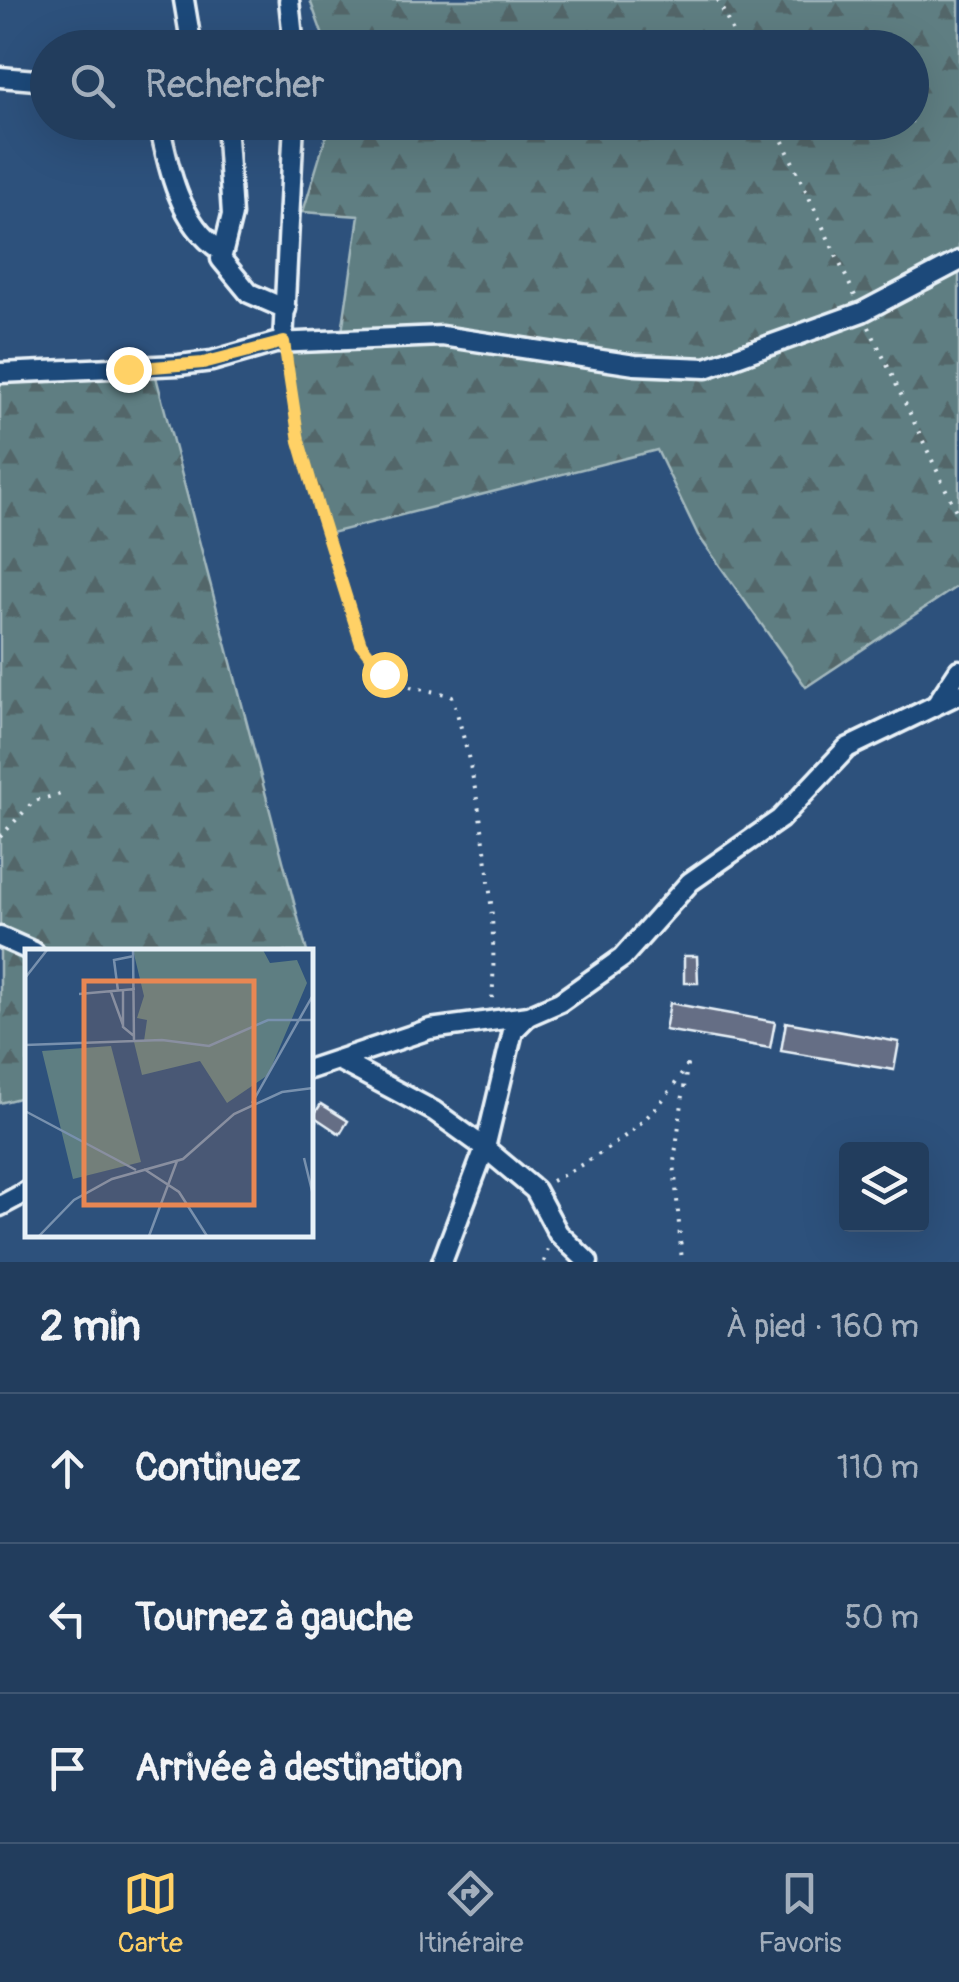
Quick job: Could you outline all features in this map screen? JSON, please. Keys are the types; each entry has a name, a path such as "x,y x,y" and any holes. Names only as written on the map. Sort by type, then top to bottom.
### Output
{"street":[{"path":"184,0 189,30"},
{"path":"289,0 292,30"},
{"path":"0,77 30,80"},
{"path":"164,140 187,215 199,237 220,250"},
{"path":"227,140 232,215 220,250 225,268 249,293 286,310"},
{"path":"284,342 293,140"},
{"path":"0,373 76,373 203,363 284,342 442,336 635,364 706,368 862,312 959,261"},
{"path":"938,703 959,670"},
{"path":"312,1068 430,1029 528,1016 560,1002 622,958 690,882 780,820 846,748 959,694"},
{"path":"0,937 27,949"},
{"path":"442,1262 485,1148 513,1031 528,1016"},
{"path":"340,1060 434,1111 485,1148 535,1190 558,1233 588,1262"},
{"path":"0,1206 25,1193"}],"path":[{"path":"718,0 732,30"},
{"path":"284,342 299,441 361,644 384,674 398,684 452,696 490,885 495,957 490,1020"},
{"path":"0,837 34,802 65,793"},
{"path":"535,1190 636,1132 687,1066 674,1162 682,1262"}],"green space":[{"path":"310,0 959,0 959,585 806,687 698,535 657,450 327,534 299,428 284,345 341,339 359,216 303,212 325,140 929,140 929,30 321,30"},
{"path":"154,369 306,949 25,949 25,1097 0,1103 0,380"}],"building":[{"path":"684,956 697,956 698,983 684,983"},
{"path":"670,1003 775,1022 770,1048 665,1030"},
{"path":"786,1022 899,1042 894,1070 781,1051"},
{"path":"321,1104 348,1121 340,1134 313,1116"}],"route":[{"path":"128,369 203,363 284,342 299,441 319,510 361,644 384,674"}]}
